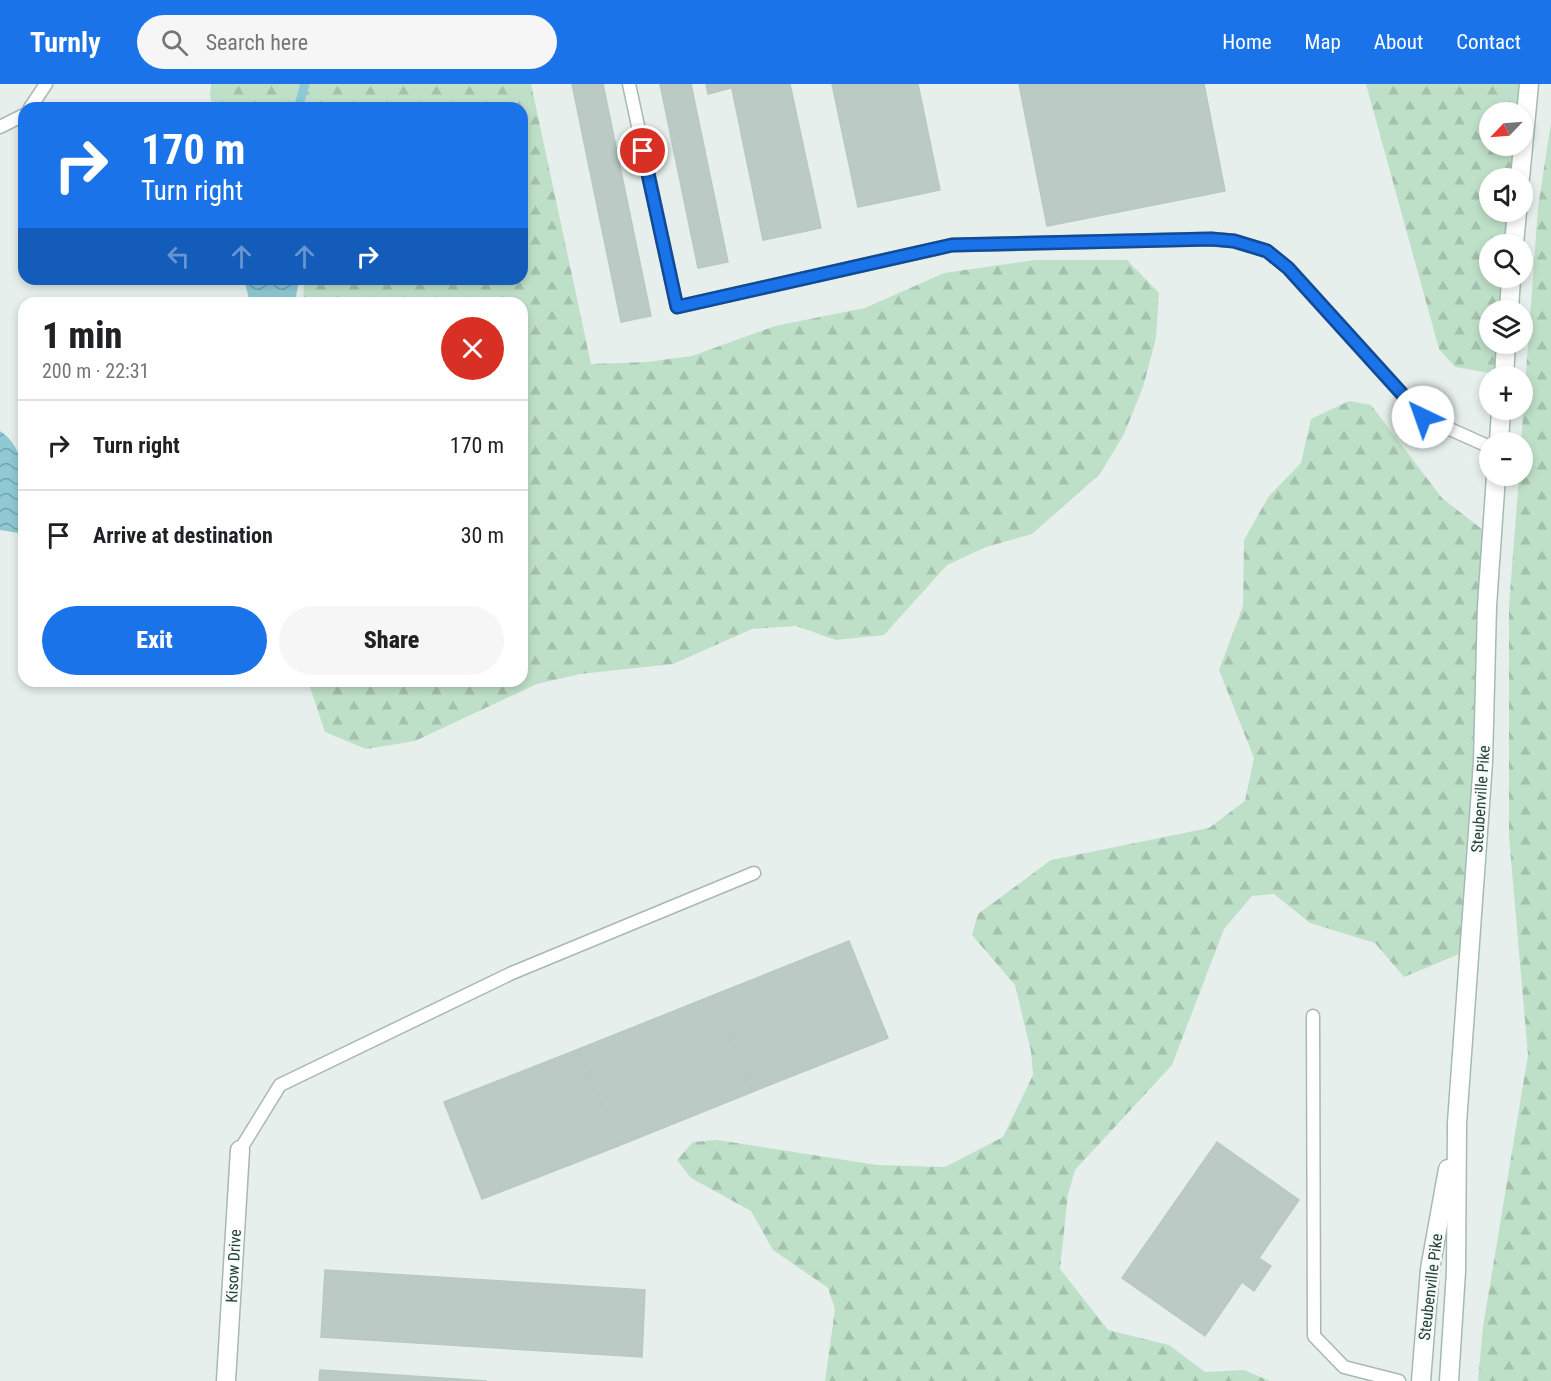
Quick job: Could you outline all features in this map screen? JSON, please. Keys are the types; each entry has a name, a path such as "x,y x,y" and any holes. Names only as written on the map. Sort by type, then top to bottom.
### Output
{"main road":[{"path":"1521,168 1529,84"},
{"name":"Steubenville Pike","path":"1449,1381 1456,1271 1456,1123 1483,762 1487,606 1495,486"},
{"name":"Steubenville Pike","path":"1421,1381 1430,1269 1456,1123"},
{"name":"Kisow Drive","path":"226,1381 240,1150"}],"lane":[{"path":"34,102 46,84"},
{"path":"629,84 677,307 952,245 1211,239 1234,241 1267,251 1288,268 1423,417 1479,442"},
{"path":"0,127 18,118"},
{"path":"240,1150 280,1085 512,973 754,873"},
{"path":"1313,1016 1314,1336 1344,1367 1399,1381"}],"green space":[{"path":"211,84 531,84 591,364 647,362 692,356 775,326 865,308 944,273 1036,260 1127,260 1159,293 1156,338 1143,387 1124,434 1100,474 1032,534 986,547 947,565 884,635 836,640 796,626 752,629 673,664 580,674 537,684 415,741 366,749 325,732 310,687 528,687 528,297 303,297 304,285 528,285 528,102 212,102"},
{"path":"1366,84 1523,84 1521,102 1479,102 1479,156 1516,156 1515,168 1479,168 1479,222 1510,222 1509,234 1479,234 1479,288 1504,288 1503,300 1479,300 1479,354 1498,354 1497,366 1479,366 1479,371 1455,367 1439,349"},
{"path":"1551,123 1551,1381 1478,1381 1483,1327 1528,1055 1509,837 1509,606 1518,486 1533,486 1533,432 1522,432 1523,420 1533,420 1533,366 1526,366 1527,354 1533,354 1531,300 1538,207"},
{"path":"1349,401 1371,405 1442,498 1488,534 1464,952 1404,977 1375,943 1310,923 1274,894 1252,896 1224,929 1172,1065 1075,1170 1068,1194 1060,1269 1108,1330 1169,1345 1205,1372 1244,1370 1270,1381 825,1381 835,1309 828,1288 773,1250 751,1211 691,1178 677,1160 693,1142 717,1140 877,1165 945,1167 1003,1137 1033,1075 1031,1051 1015,985 972,935 978,914 1051,860 1209,828 1245,801 1254,758 1219,670 1243,606 1244,540 1269,496 1301,463 1311,419"}],"water":[{"path":"246,285 298,285 296,297 248,297"},
{"path":"0,431 10,440 18,454 18,533 0,530"}],"building":[{"path":"572,84 603,84 651,316 621,322"},
{"path":"660,84 691,84 728,262 698,268"},
{"path":"706,84 730,84 731,88 708,94"},
{"path":"731,84 790,84 821,228 763,240"},
{"path":"832,84 918,84 940,190 858,207"},
{"path":"1019,84 1204,84 1225,191 1047,226"},
{"path":"849,941 888,1038 752,1092 714,995"},
{"path":"714,995 752,1092 618,1146 579,1049"},
{"path":"579,1049 618,1146 482,1199 444,1102"},
{"path":"1217,1142 1299,1200 1259,1258 1271,1266 1254,1291 1242,1282 1205,1336 1122,1278"},
{"path":"325,1270 645,1290 642,1357 321,1337"},
{"path":"320,1370 487,1381 319,1381"}],"waterway":[{"path":"300,102 305,84"}],"route":[{"path":"643,151 677,307 952,245 1211,239 1234,241 1267,251 1288,268 1423,417"}]}
